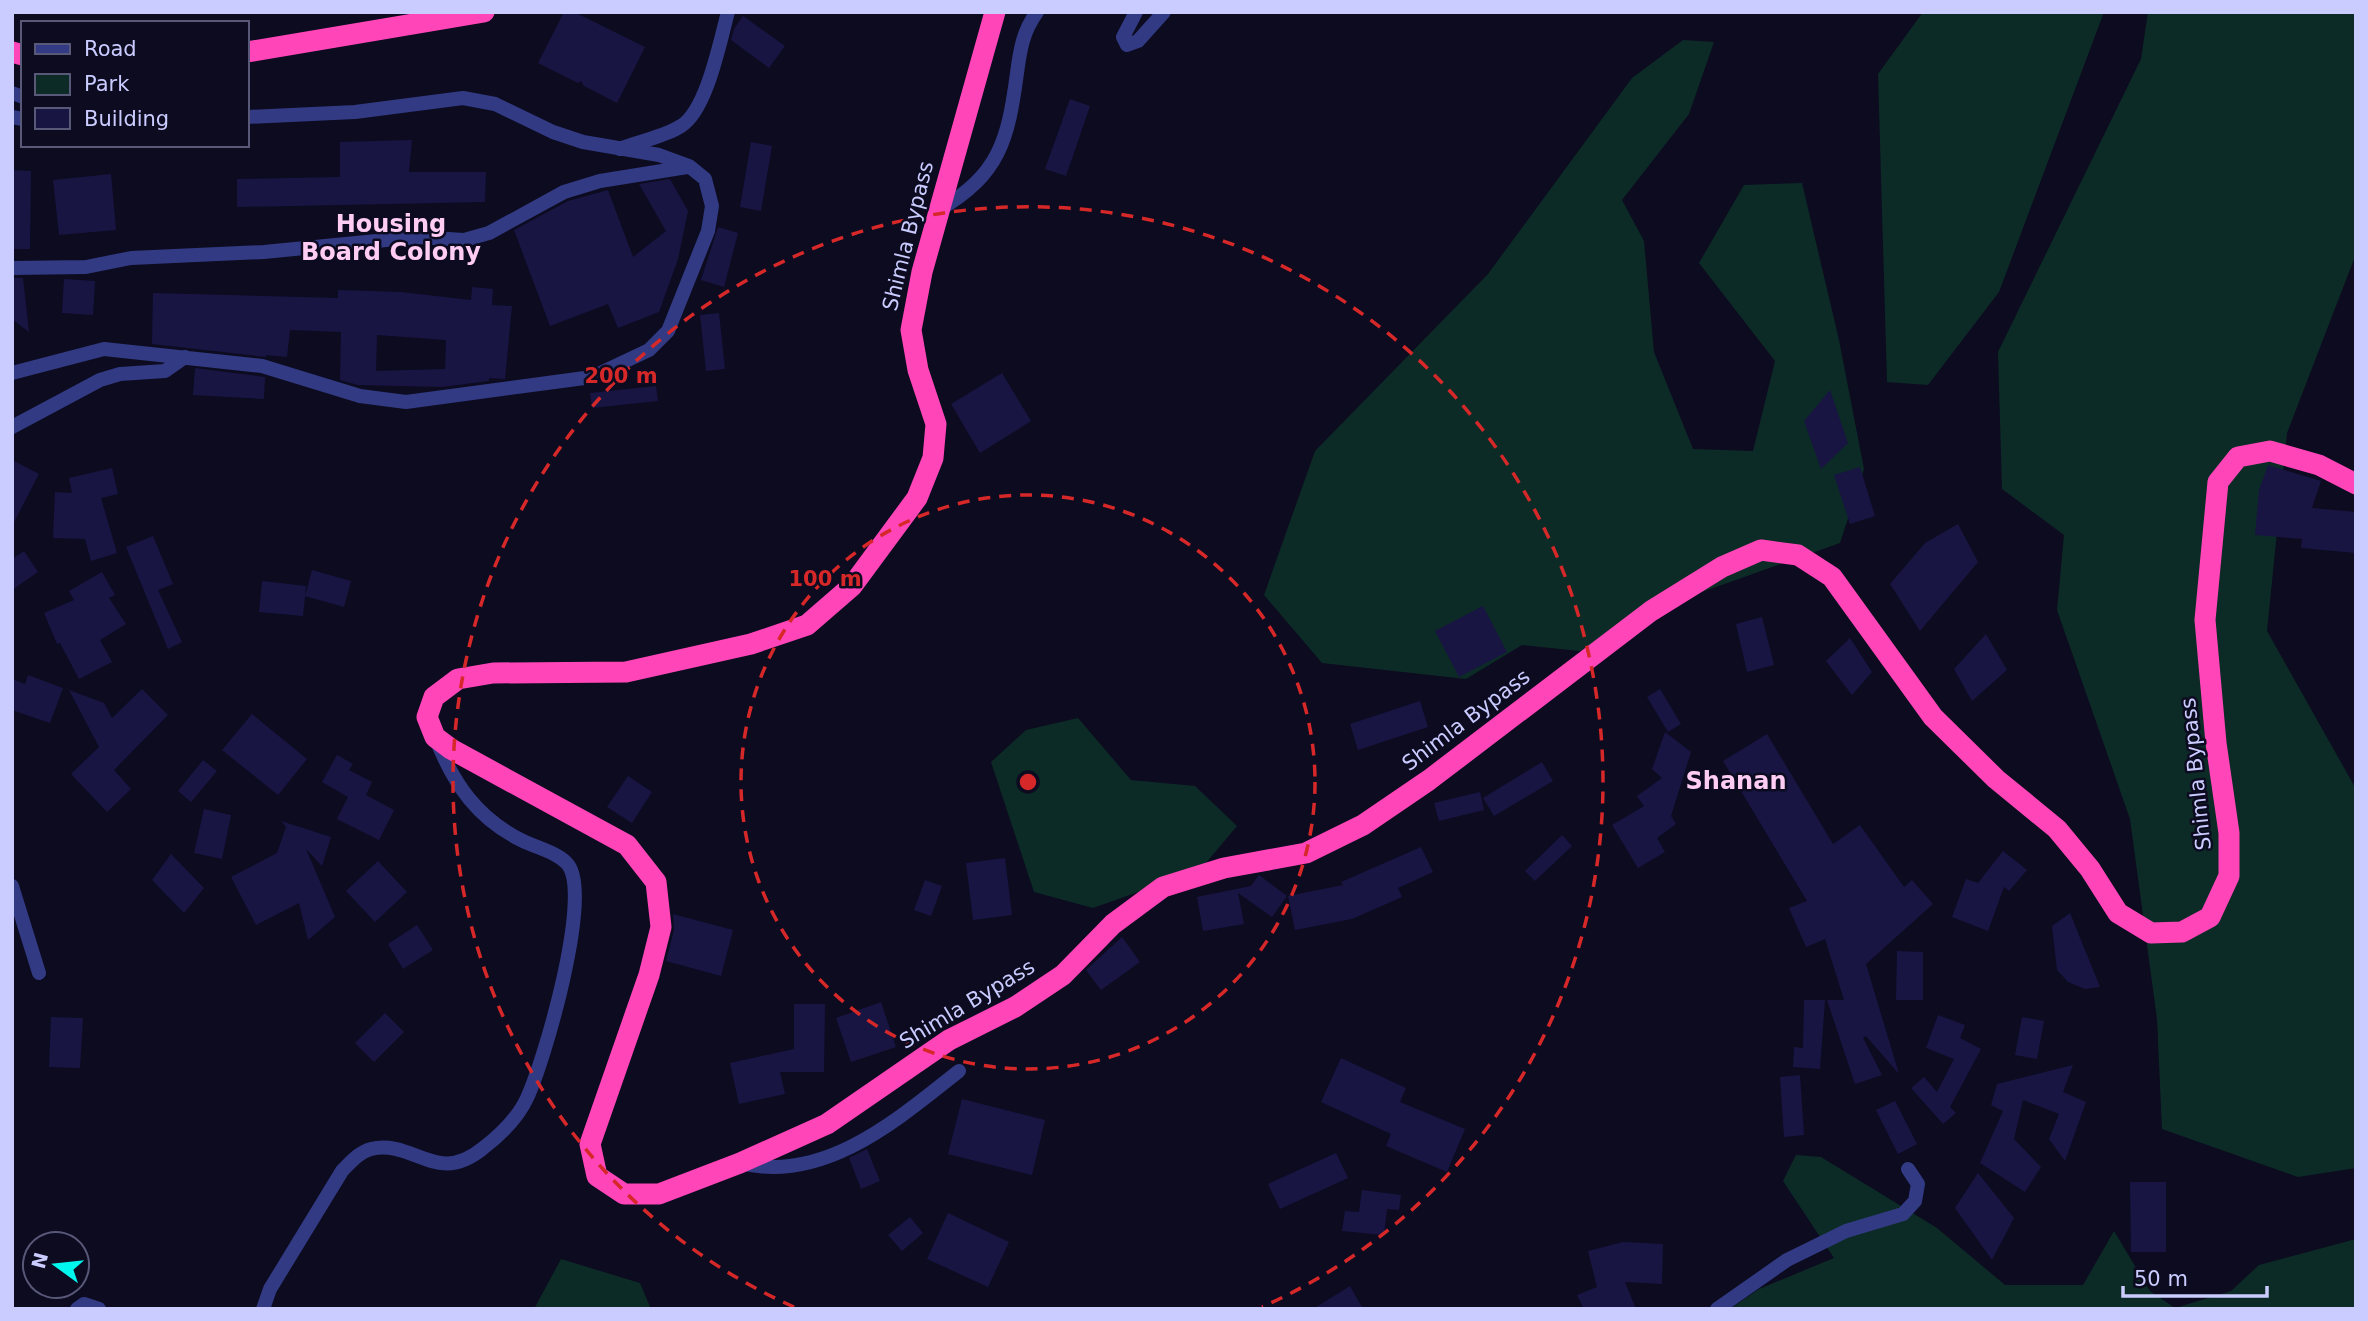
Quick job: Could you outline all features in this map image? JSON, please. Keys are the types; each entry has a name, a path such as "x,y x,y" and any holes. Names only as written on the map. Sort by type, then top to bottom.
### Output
{"highway":[{"path":"248,52 484,12"},
{"name":"Shimla Bypass","path":"995,12 922,272 911,331 918,370 936,424 933,458 917,498 852,586 807,625 751,645 626,672 494,673 458,679 434,696 428,718 435,737 627,845 656,883 661,927 649,975 590,1144 597,1176 624,1194 659,1194 740,1163 827,1124 949,1040 1015,1007 1063,975 1114,924 1163,887 1223,868 1306,853 1363,825 1429,780 1651,611 1722,567 1761,550 1798,555 1832,577 1933,717 1996,779 2057,829 2090,869 2118,913 2151,933 2182,932 2210,917 2229,876 2230,833 2216,743 2205,620 2218,482 2238,457 2270,451 2319,466 2356,484"}],"street":[{"path":"619,149 681,127 693,116 715,60 728,12"},
{"path":"939,210 963,195 985,176 1001,150 1010,121 1022,41 1037,12"},
{"path":"1136,12 1123,37 1127,45 1138,41 1164,12"},
{"path":"12,373 104,349 262,366 359,396 405,402 592,377 649,350 668,331 685,295 708,231 712,206 705,179 689,166 659,155 619,149 553,132 495,104 463,98 355,112 248,117"},
{"path":"12,268 86,267 131,258 264,252 417,237 464,240 489,233 564,192 600,181 689,166"},
{"path":"12,427 100,380 120,374 165,371 185,357"},
{"path":"262,1309 270,1289 342,1171 358,1156 372,1149 393,1150 434,1164 451,1165 467,1160 509,1125 527,1100 538,1069 573,934 577,894 575,876 567,862 492,824 450,775 435,737"},
{"path":"12,886 39,973"},
{"path":"740,1163 783,1169 812,1163 848,1148 883,1129 959,1070"},
{"path":"1717,1309 1787,1260 1846,1231 1903,1214 1915,1201 1918,1184 1908,1169"},
{"path":"77,1309 84,1304 99,1309"}],"green space":[{"path":"1923,12 2104,12 1999,292 1928,385 1887,382 1878,74"},
{"path":"2148,12 2356,12 2356,254 2287,433 2267,631 2356,789 2356,1168 2298,1177 2162,1129 2157,1019 2130,819 2057,610 2064,535 2002,489 1998,352 2141,59"},
{"path":"1683,40 1714,42 1689,114 1622,200 1644,241 1654,352 1693,449 1753,451 1775,361 1699,263 1744,185 1802,183 1839,340 1864,469 1840,543 1671,603 1580,651 1522,645 1466,679 1322,663 1264,595 1315,451 1488,274 1632,78"},
{"path":"1078,718 1131,780 1195,786 1237,826 1200,870 1093,908 1034,892 991,762 1026,730"},
{"path":"1796,1155 1821,1157 1937,1228 2005,1285 2083,1285 2114,1231 2150,1291 2175,1308 2231,1291 2259,1265 2356,1239 2356,1309 1730,1309 1759,1289 1834,1258 1783,1181"},
{"path":"561,1259 640,1283 651,1309 534,1309"}],"building":[{"path":"564,12 574,12 645,47 617,103 584,86 581,81 578,83 538,63"},
{"path":"743,16 785,46 769,68 731,40 734,29"},
{"path":"1070,99 1090,106 1066,176 1045,169"},
{"path":"412,140 409,172 486,172 485,202 237,207 237,179 340,177 340,142"},
{"path":"751,142 772,146 761,211 740,207"},
{"path":"12,170 31,171 30,249 12,249"},
{"path":"111,174 116,230 59,235 53,180"},
{"path":"670,179 688,211 678,259 659,312 618,328 608,304 550,326 514,230 568,201 608,190 633,257 666,231 639,184"},
{"path":"718,227 738,233 724,287 701,280"},
{"path":"12,278 23,278 29,332 12,319"},
{"path":"64,279 95,281 93,315 62,313"},
{"path":"472,287 493,289 492,305 512,306 505,379 489,378 489,381 442,387 358,385 340,380 341,332 290,330 287,357 152,344 153,293 338,298 338,290 401,292 471,300","holes":["377,335 446,340 445,369 376,371"]},
{"path":"719,313 725,369 706,371 700,315"},
{"path":"195,368 265,377 264,399 193,395"},
{"path":"1002,373 1031,421 980,453 951,404"},
{"path":"656,386 658,401 592,408 590,393"},
{"path":"1830,390 1848,443 1821,469 1804,421"},
{"path":"12,460 39,474 12,526"},
{"path":"2268,465 2321,481 2312,508 2356,512 2356,553 2301,548 2302,539 2255,535 2259,490"},
{"path":"1860,467 1875,516 1850,524 1834,475"},
{"path":"112,468 118,494 101,498 117,553 91,561 85,539 53,538 55,492 72,493 69,478"},
{"path":"1958,524 1978,562 1920,631 1890,584 1925,543"},
{"path":"153,536 173,584 158,590 182,642 168,649 126,547"},
{"path":"24,551 38,572 12,590 12,559"},
{"path":"312,570 351,581 344,607 305,596"},
{"path":"102,572 115,595 109,598 126,624 100,640 112,662 79,679 60,643 57,644 44,613 74,600 69,591"},
{"path":"262,581 306,586 303,616 259,612"},
{"path":"1483,606 1507,652 1459,677 1435,631"},
{"path":"1762,617 1774,665 1747,672 1736,624"},
{"path":"1986,634 2007,670 1972,701 1954,669"},
{"path":"1850,638 1872,672 1852,695 1826,661"},
{"path":"28,675 63,688 50,723 12,710 12,679 25,684"},
{"path":"142,689 168,715 114,770 131,789 107,812 71,774 99,747 69,690 104,703 112,718"},
{"path":"1660,689 1681,724 1668,732 1647,697"},
{"path":"1420,701 1428,727 1358,750 1350,724"},
{"path":"252,714 307,759 278,795 222,750"},
{"path":"1665,732 1691,752 1671,816 1676,824 1657,838 1665,852 1638,868 1612,825 1644,806 1637,796 1662,778 1652,769"},
{"path":"1767,734 1833,844 1860,825 1904,887 1912,880 1933,904 1866,964 1899,1074 1866,1036 1863,1038 1882,1075 1855,1084 1827,1000 1844,1000 1825,939 1806,947 1789,908 1807,901 1723,761"},
{"path":"337,755 353,764 349,770 372,782 366,795 394,810 379,840 337,819 348,797 322,782"},
{"path":"203,760 217,771 191,802 178,791"},
{"path":"1542,762 1553,781 1494,816 1483,798"},
{"path":"628,776 652,792 632,823 607,807"},
{"path":"1480,792 1484,810 1439,821 1434,803"},
{"path":"204,809 231,815 222,859 194,853"},
{"path":"281,821 331,837 322,866 306,849 335,917 308,940 299,903 256,925 231,877 277,853 286,827"},
{"path":"1562,835 1572,846 1535,881 1525,871"},
{"path":"1421,847 1433,872 1398,888 1402,897 1352,919 1295,930 1288,896 1343,885 1341,882"},
{"path":"2003,851 2027,870 2009,891 2004,887 1988,931 1952,917 1966,879 1978,883"},
{"path":"171,854 204,888 184,913 152,880"},
{"path":"1005,858 1012,915 973,920 966,863"},
{"path":"378,861 407,892 375,922 346,891"},
{"path":"1259,875 1287,896 1272,917 1238,893 1244,924 1203,931 1197,897 1251,886"},
{"path":"925,880 942,886 931,916 914,910"},
{"path":"2070,913 2100,987 2085,989 2068,982 2057,970 2052,926"},
{"path":"673,914 733,930 721,976 666,961 674,930"},
{"path":"417,925 433,950 403,969 388,944"},
{"path":"1122,937 1140,962 1101,990 1086,970"},
{"path":"1897,951 1923,952 1923,1000 1896,1000"},
{"path":"1804,1000 1825,1000 1820,1069 1793,1067 1794,1047 1803,1048"},
{"path":"881,1002 896,1047 851,1062 836,1018"},
{"path":"794,1004 825,1004 824,1072 780,1072 785,1094 739,1104 730,1063 794,1049"},
{"path":"385,1013 404,1032 374,1062 355,1043"},
{"path":"1938,1015 1965,1025 1960,1038 1981,1049 1950,1107 1956,1113 1943,1124 1911,1088 1924,1077 1937,1092 1954,1059 1926,1048"},
{"path":"51,1017 83,1018 80,1068 49,1067"},
{"path":"2022,1017 2044,1021 2037,1059 2015,1055"},
{"path":"1341,1058 1406,1088 1400,1102 1465,1129 1447,1172 1386,1146 1391,1134 1321,1102"},
{"path":"2073,1065 2063,1092 2086,1102 2065,1161 2049,1139 2059,1114 2023,1100 2014,1139 2041,1167 2025,1192 1980,1163 2003,1111 1991,1105 1997,1084"},
{"path":"1800,1075 1804,1135 1784,1137 1780,1077"},
{"path":"962,1099 1045,1120 1032,1175 948,1154"},
{"path":"1895,1101 1917,1144 1898,1154 1876,1110"},
{"path":"867,1149 880,1181 861,1189 849,1158"},
{"path":"1336,1153 1348,1178 1280,1209 1268,1184"},
{"path":"1978,1173 2014,1218 1992,1260 1955,1208"},
{"path":"2130,1182 2166,1182 2166,1252 2131,1252"},
{"path":"1362,1190 1401,1195 1399,1210 1387,1209 1384,1235 1342,1231 1345,1211 1359,1212"},
{"path":"948,1213 1009,1242 988,1287 927,1259"},
{"path":"910,1217 923,1233 902,1251 888,1235"},
{"path":"1623,1242 1663,1244 1662,1284 1625,1282 1636,1309 1584,1309 1577,1295 1597,1287 1588,1251"},
{"path":"1350,1286 1363,1309 1313,1309"}],"district":[{"name":"Housing Board Colony","path":"391,238"},
{"name":"Shanan","path":"1736,781"}]}
